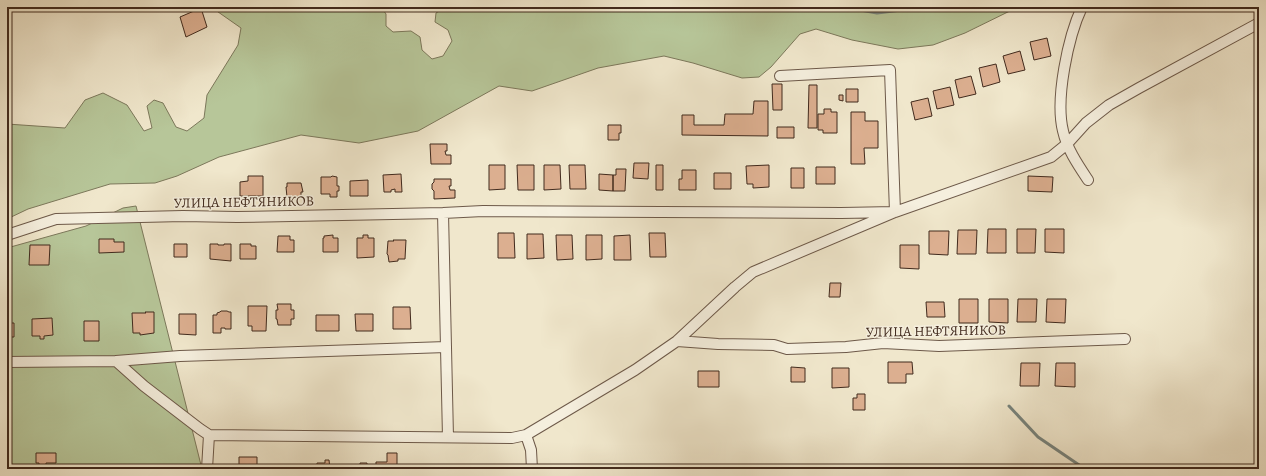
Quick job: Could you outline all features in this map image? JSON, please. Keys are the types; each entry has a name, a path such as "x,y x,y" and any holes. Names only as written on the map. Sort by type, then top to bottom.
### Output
{"street":[{"path":"1082,7 1067,55 1062,86 1061,115 1062,130 1067,144 1078,166 1088,180"},
{"path":"116,361 144,386 209,435 512,438 526,434 635,370 677,341 753,272 895,212 1051,157 1067,144 1086,123 1109,105 1259,23"},
{"path":"780,76 890,70 895,212"},
{"name":"УЛИЦА НЕФТЯНИКОВ","path":"7,235 56,219 183,216 237,217 483,211 895,212"},
{"path":"443,213 448,437"},
{"name":"УЛИЦА НЕФТЯНИКОВ","path":"677,341 718,344 774,345 787,349 846,347 883,343 939,346 1124,339"},
{"path":"7,362 116,361 180,356 446,347"},
{"path":"526,434 531,450 532,469"},
{"path":"207,469 209,435"}],"green space":[{"path":"211,7 381,7 386,14 386,26 393,32 411,31 420,37 422,50 432,59 443,56 452,41 448,30 435,22 436,13 446,7 1018,7 965,33 933,45 898,49 852,40 816,29 800,34 771,67 759,77 742,78 664,56 598,68 532,91 499,86 418,131 359,143 301,135 219,157 177,176 155,183 110,184 28,209 7,219 7,124 65,128 85,100 103,93 127,105 144,131 152,128 147,106 154,100 163,103 176,127 187,131 204,118 207,95 238,45 241,28"},
{"path":"136,206 202,469 7,469 7,248 86,226 123,208"}],"building":[{"path":"201,8 207,27 186,37 180,17"},
{"path":"1047,38 1051,56 1034,60 1030,42"},
{"path":"1020,51 1025,70 1008,74 1003,56"},
{"path":"996,64 1000,82 983,87 979,68"},
{"path":"971,76 976,94 959,98 955,80"},
{"path":"772,84 782,84 782,110 773,110"},
{"path":"809,85 817,85 817,128 808,128"},
{"path":"950,87 954,105 937,109 933,91"},
{"path":"846,89 858,89 858,102 846,102"},
{"path":"839,95 843,95 843,101 839,100"},
{"path":"928,98 932,116 915,120 911,102"},
{"path":"754,101 768,101 768,136 682,135 682,115 694,115 694,125 724,125 725,114 753,114"},
{"path":"824,109 831,109 831,112 837,112 837,133 823,133 823,130 818,130 818,114 824,114"},
{"path":"851,112 865,112 865,121 878,121 878,148 864,148 865,164 851,164"},
{"path":"608,125 621,125 619,140 608,140"},
{"path":"777,127 794,127 794,138 777,138"},
{"path":"430,144 447,144 447,151 445,151 446,155 451,155 451,164 431,164"},
{"path":"634,163 649,163 648,179 633,178"},
{"path":"489,165 505,165 505,189 489,190"},
{"path":"517,165 534,165 534,190 518,190"},
{"path":"544,165 560,165 561,189 544,190"},
{"path":"569,165 585,165 586,189 570,189"},
{"path":"656,165 663,165 663,190 656,190"},
{"path":"769,165 769,187 753,188 753,184 747,184 746,166"},
{"path":"816,167 835,167 835,184 816,184"},
{"path":"791,168 804,168 804,188 791,188"},
{"path":"616,169 626,169 625,191 613,191 613,175 616,175"},
{"path":"682,170 696,170 696,190 679,190 679,179 682,179"},
{"path":"714,173 731,173 731,189 714,189"},
{"path":"401,174 402,192 395,192 395,189 391,190 391,192 384,192 383,175"},
{"path":"599,174 613,175 613,191 599,190"},
{"path":"248,176 263,176 263,196 240,196 240,182 248,181"},
{"path":"1028,176 1053,177 1052,192 1028,191"},
{"path":"321,177 337,177 337,186 339,186 339,191 337,191 337,197 330,197 330,194 321,194"},
{"path":"434,179 451,179 451,186 449,186 450,190 455,190 455,198 434,199 432,184"},
{"path":"368,180 368,196 350,196 350,181"},
{"path":"287,183 301,183 303,192 301,192 301,197 287,197"},
{"path":"988,229 1006,229 1006,253 987,253"},
{"path":"1017,229 1036,229 1035,253 1017,253"},
{"path":"1045,229 1064,229 1064,253 1045,252"},
{"path":"958,230 977,230 976,254 957,254"},
{"path":"929,231 949,231 948,255 929,254"},
{"path":"498,233 514,233 515,258 498,258"},
{"path":"649,233 665,233 666,257 650,257"},
{"path":"527,234 543,234 544,258 527,259"},
{"path":"333,235 333,238 338,238 338,252 323,252 324,236"},
{"path":"363,235 368,235 368,238 374,238 374,257 357,258 357,238 363,238"},
{"path":"556,235 572,235 573,259 557,260"},
{"path":"586,235 602,235 602,259 586,260"},
{"path":"630,235 631,260 614,260 614,236"},
{"path":"278,236 290,236 290,240 294,240 294,252 277,252"},
{"path":"99,239 114,239 114,242 124,242 124,252 99,253"},
{"path":"393,240 406,240 405,259 398,259 398,261 389,262 387,254 388,241 394,241"},
{"path":"174,244 187,244 187,257 174,257"},
{"path":"210,244 231,244 231,261 210,259"},
{"path":"240,244 251,244 251,246 256,246 256,259 240,259"},
{"path":"30,245 50,245 49,265 29,265"},
{"path":"900,245 919,245 919,269 900,268"},
{"path":"830,283 841,283 840,297 829,297"},
{"path":"959,299 978,299 978,323 959,323"},
{"path":"989,299 1008,299 1008,323 989,322"},
{"path":"1018,299 1037,299 1036,322 1017,322"},
{"path":"1047,299 1066,299 1065,323 1046,322"},
{"path":"926,302 944,302 945,317 927,317"},
{"path":"277,304 291,304 291,310 294,310 294,319 291,319 291,325 278,325 276,319 276,310 278,310"},
{"path":"248,306 267,306 266,331 252,331 252,326 248,326"},
{"path":"393,307 410,307 411,329 393,329"},
{"path":"221,311 231,312 231,329 221,328 221,333 213,333 213,315 217,315 217,313"},
{"path":"145,312 154,312 154,333 140,335 140,333 133,333 132,313 146,313"},
{"path":"179,314 196,314 196,335 179,334"},
{"path":"355,314 373,314 373,331 356,331"},
{"path":"316,315 339,315 339,331 316,331"},
{"path":"52,318 53,335 44,336 44,339 40,339 40,336 32,336 32,319"},
{"path":"84,321 99,321 99,341 84,341"},
{"path":"7,323 14,323 14,337 7,337"},
{"path":"888,362 912,362 913,374 906,374 906,383 888,383"},
{"path":"1021,363 1040,363 1039,386 1020,386"},
{"path":"1056,363 1075,363 1075,387 1055,386"},
{"path":"791,367 805,368 805,382 791,382"},
{"path":"832,368 849,368 849,387 832,388"},
{"path":"698,371 719,371 719,387 698,387"},
{"path":"857,394 865,394 865,410 853,410 853,398 857,398"},
{"path":"36,453 56,453 56,463 39,465 39,463 36,463"},
{"path":"387,453 397,453 397,469 376,469 376,462 387,462"},
{"path":"239,457 257,457 257,469 239,469"},
{"path":"325,460 329,460 330,469 317,469 317,463 325,463"},
{"path":"360,463 367,463 367,469 349,469 360,468"}],"waterway":[{"path":"844,7 877,13 926,7"},
{"path":"1009,406 1038,437 1085,469"}]}
